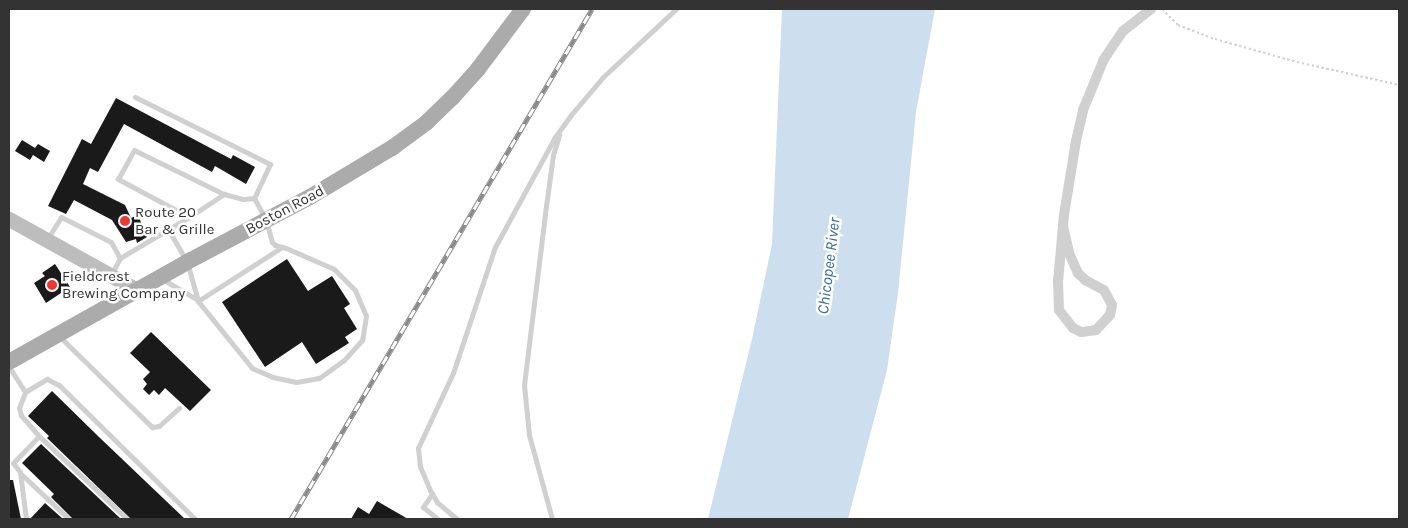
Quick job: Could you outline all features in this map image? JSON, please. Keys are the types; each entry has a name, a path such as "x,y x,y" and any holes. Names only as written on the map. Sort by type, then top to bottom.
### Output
{"main road":[{"name":"Boston Road","path":"9,362 187,262 353,173 426,123 478,69 523,9"}],"street":[{"path":"1064,226 1069,253 1078,274 1104,290 1112,305 1110,315 1096,330 1081,332 1073,328 1059,310 1058,282 1064,226 1076,141 1091,88 1104,59 1123,31 1151,9"},
{"path":"9,219 137,290"}],"lane":[{"path":"457,519 437,502 432,494 420,467 418,448 452,373 495,247 560,129 603,77 676,9"},
{"path":"135,97 270,164 254,198"},
{"path":"552,519 528,435 524,385 550,173 560,129"},
{"path":"189,217 118,179 134,150 224,194 242,198 254,198"},
{"path":"110,275 120,258 224,194"},
{"path":"159,278 198,301 252,368 273,377 296,382 320,378 344,360 362,340 366,316 355,290 334,270 272,242 266,220 254,198"},
{"path":"47,240 60,217 111,242 120,258"},
{"path":"168,229 187,262 198,301"},
{"path":"198,301 282,247"},
{"path":"58,335 152,426 159,426 179,408"},
{"path":"9,367 25,392"},
{"path":"127,519 39,436 21,415 20,400 25,392 47,379 60,385 195,519"},
{"path":"39,436 13,463 69,519"},
{"path":"20,472 26,519"},
{"path":"432,494 423,507 438,519"}],"path":[{"path":"1164,9 1178,25 1214,40 1297,62 1399,85"}],"water":[{"name":"Chicopee River","path":"782,9 935,9 916,112 898,293 887,370 848,519 708,519 752,339 772,244"}],"building":[{"path":"116,98 231,159 233,155 255,167 246,184 215,166 212,172 124,124 98,172 90,168 83,184 125,205 131,218 138,215 147,237 137,243 136,239 126,242 112,220 74,200 66,214 48,206 82,139 91,144"},
{"path":"22,140 35,148 38,144 50,151 44,162 33,155 30,160 15,151"},
{"path":"287,259 308,291 332,276 350,304 344,308 357,329 345,337 349,343 316,364 302,342 265,367 222,302"},
{"name":"Fieldcrest Brewing Company","path":"55,264 70,287 46,303 34,283 45,276 42,273"},
{"path":"151,332 211,390 190,411 165,388 159,395 154,390 149,395 143,389 147,384 143,379 150,372 130,353"},
{"path":"52,391 185,519 131,519 47,438 49,436 28,416"},
{"path":"41,444 121,519 73,519 51,497 54,494 22,463"},
{"path":"9,480 13,480 21,519 9,519"},
{"path":"377,501 408,519 351,519 358,507 369,514"},
{"path":"45,503 63,519 30,519"}],"railway":[{"path":"291,519 592,9"}],"place":[{"name":"Route 20 Bar & Grille","path":"125,221"},
{"name":"Fieldcrest Brewing Company","path":"52,285"}]}
